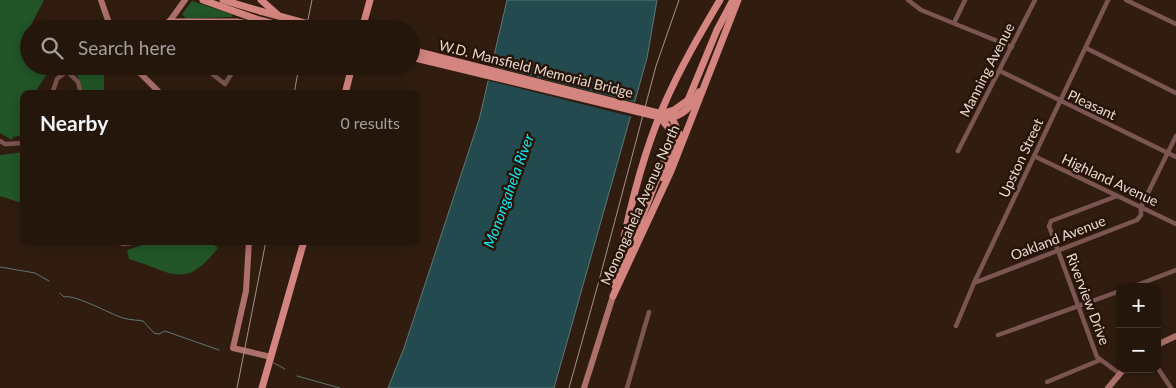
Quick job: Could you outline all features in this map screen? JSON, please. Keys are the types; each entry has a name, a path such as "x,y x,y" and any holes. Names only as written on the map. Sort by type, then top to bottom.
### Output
{"main road":[{"path":"101,0 108,20"},
{"path":"170,20 185,0"},
{"path":"203,0 253,20"},
{"path":"223,0 234,0"},
{"path":"223,0 292,20"},
{"path":"261,0 280,17"},
{"path":"364,20 370,0"},
{"name":"Monongahela Avenue North","path":"613,296 625,236 655,130 675,81 720,0"},
{"path":"666,117 688,100 717,30 733,0"},
{"name":"Monongahela Avenue North","path":"613,296 696,110 738,0"},
{"path":"654,114 666,117 690,107 696,99 732,14"},
{"name":"W.D. Mansfield Memorial Bridge","path":"420,52 654,114"},
{"name":"W.D. Mansfield Memorial Bridge","path":"420,59 654,114"},
{"path":"141,75 153,90"},
{"path":"346,90 350,75"},
{"path":"584,388 613,296 670,145 671,131 666,117"},
{"path":"636,248 678,140 679,133 666,117"},
{"path":"249,245 246,291 233,348 270,357"},
{"path":"262,388 303,245"},
{"path":"1161,343 1176,336"},
{"path":"1108,388 1121,373"}],"street":[{"path":"908,0 921,10 1012,47"},
{"path":"954,23 965,0"},
{"name":"Manning Avenue","path":"958,151 1035,0"},
{"name":"Upston Street","path":"956,326 974,283 1108,0"},
{"path":"1126,0 1176,24"},
{"path":"1086,48 1176,93"},
{"name":"Pleasant","path":"1000,71 1059,102 1176,157"},
{"path":"53,90 56,80 61,75"},
{"path":"72,75 78,82 80,90"},
{"path":"214,75 225,84 230,75"},
{"path":"1141,207 1176,136"},
{"path":"0,141 5,144 20,142"},
{"name":"Highland Avenue","path":"1034,156 1176,224"},
{"name":"Riverview Drive","path":"1116,369 1100,360 1049,226 1051,221 1117,196"},
{"name":"Oakland Avenue","path":"974,283 1137,220 1141,215 1141,207"},
{"path":"1142,283 1176,270"},
{"path":"998,335 1116,293"},
{"path":"627,388 649,312"},
{"path":"1047,382 1100,360"},
{"path":"1161,373 1171,388"}],"green space":[{"path":"0,0 44,0 34,20 20,20 20,75 46,75 37,90 20,90 20,136 13,137 12,140 0,133"},
{"path":"192,1 231,14 233,17 186,19 182,14"},
{"path":"77,75 104,75 104,90 83,90"},
{"path":"20,152 20,203 0,196 0,155"},
{"path":"142,245 214,245 218,248 196,270 186,274 168,273 129,259 127,250"}],"water":[{"name":"Monongahela River","path":"507,0 657,0 647,58 554,388 388,388 404,348 479,120"}],"pier":[{"path":"489,65 637,103 633,117 486,80"}],"waterway":[{"path":"0,267 35,273 49,281"},
{"path":"60,293 64,297 76,298 123,318 143,321 154,333 159,334 165,331 219,350"},
{"path":"274,363 285,369"},
{"path":"297,376 340,388"}],"railway":[{"path":"308,20 312,0"},
{"path":"569,388 656,66 679,0"},
{"path":"295,90 297,75"},
{"path":"237,388 265,245"}]}
